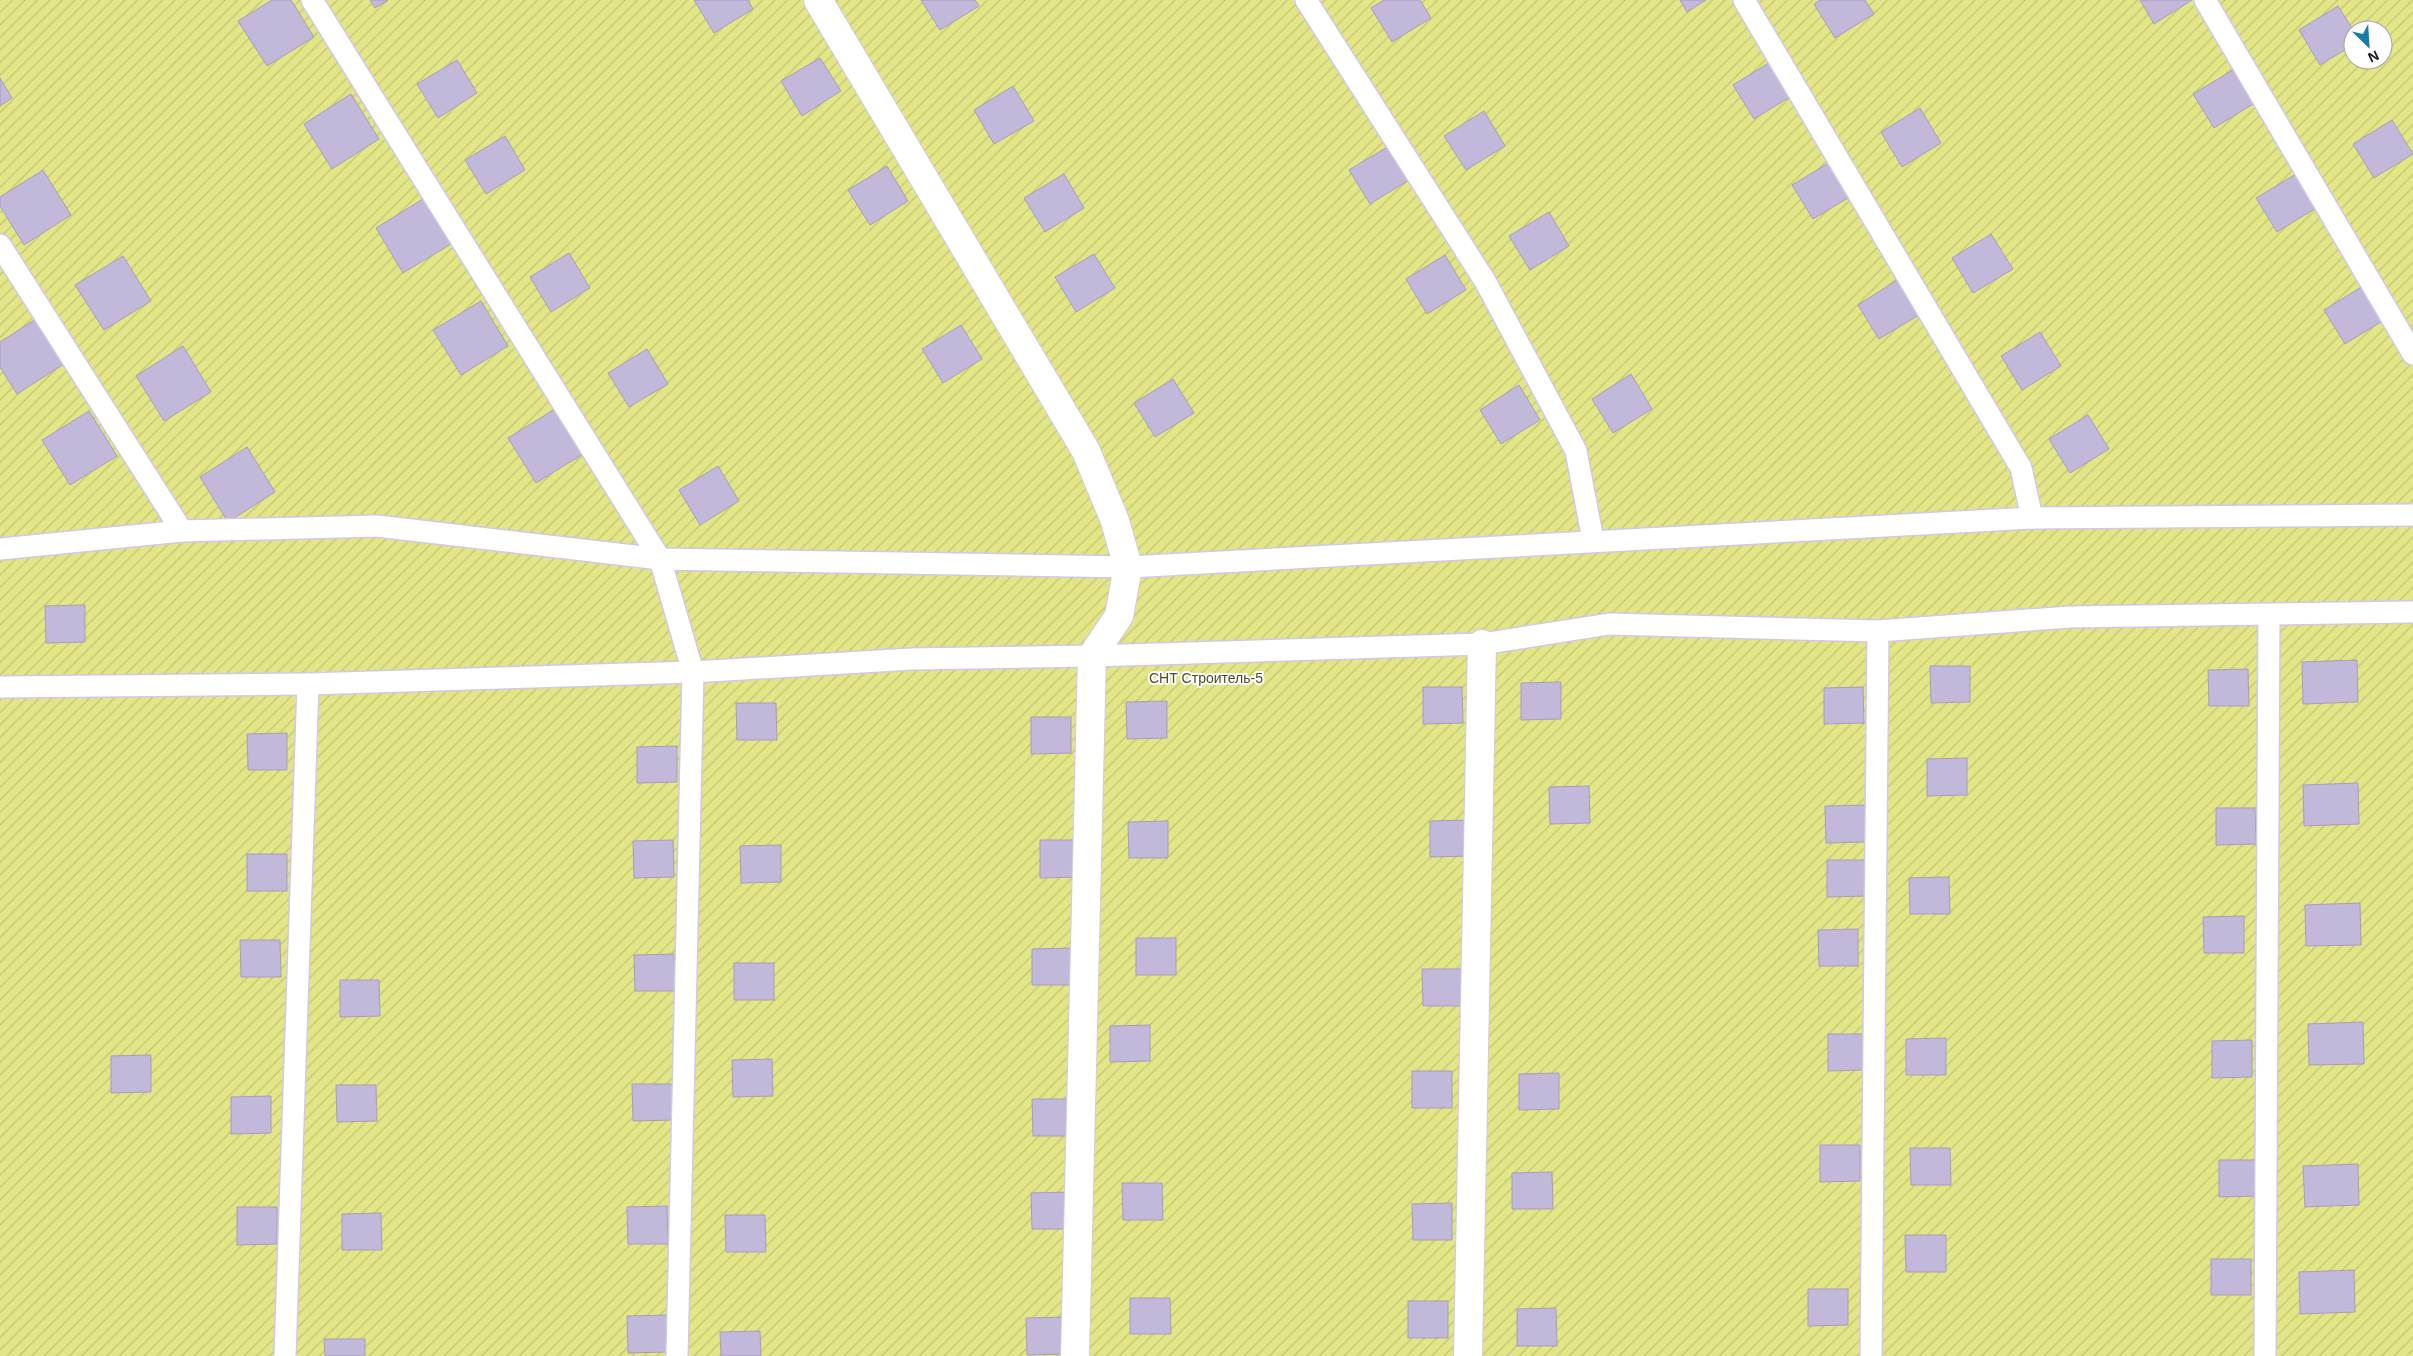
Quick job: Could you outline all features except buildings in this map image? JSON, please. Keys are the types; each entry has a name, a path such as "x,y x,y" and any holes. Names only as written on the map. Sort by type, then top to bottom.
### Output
{"street":[{"path":"818,0 1086,451 1115,520 1128,567 1119,616 1092,656 1075,1356"},
{"path":"1468,1356 1482,644"}],"lane":[{"path":"312,0 660,560 693,672 677,1356"},
{"path":"1306,0 1485,281 1576,451 1593,540"},
{"path":"1744,0 2021,468 2032,518"},
{"path":"2205,0 2413,354"},
{"path":"0,245 182,531"},
{"path":"0,549 182,531 377,526 660,560 1128,567 1593,540 2032,518 2413,515"},
{"path":"0,687 308,684 693,672 912,659 1092,656 1482,644 1609,624 1878,631 2070,617 2413,612"},
{"path":"2265,1356 2269,614"},
{"path":"1871,1356 1878,631"},
{"path":"285,1356 308,684"}],"green space":[{"name":"СНТ Строитель-5","path":"0,0 2413,0 2413,1356 0,1356"}]}
